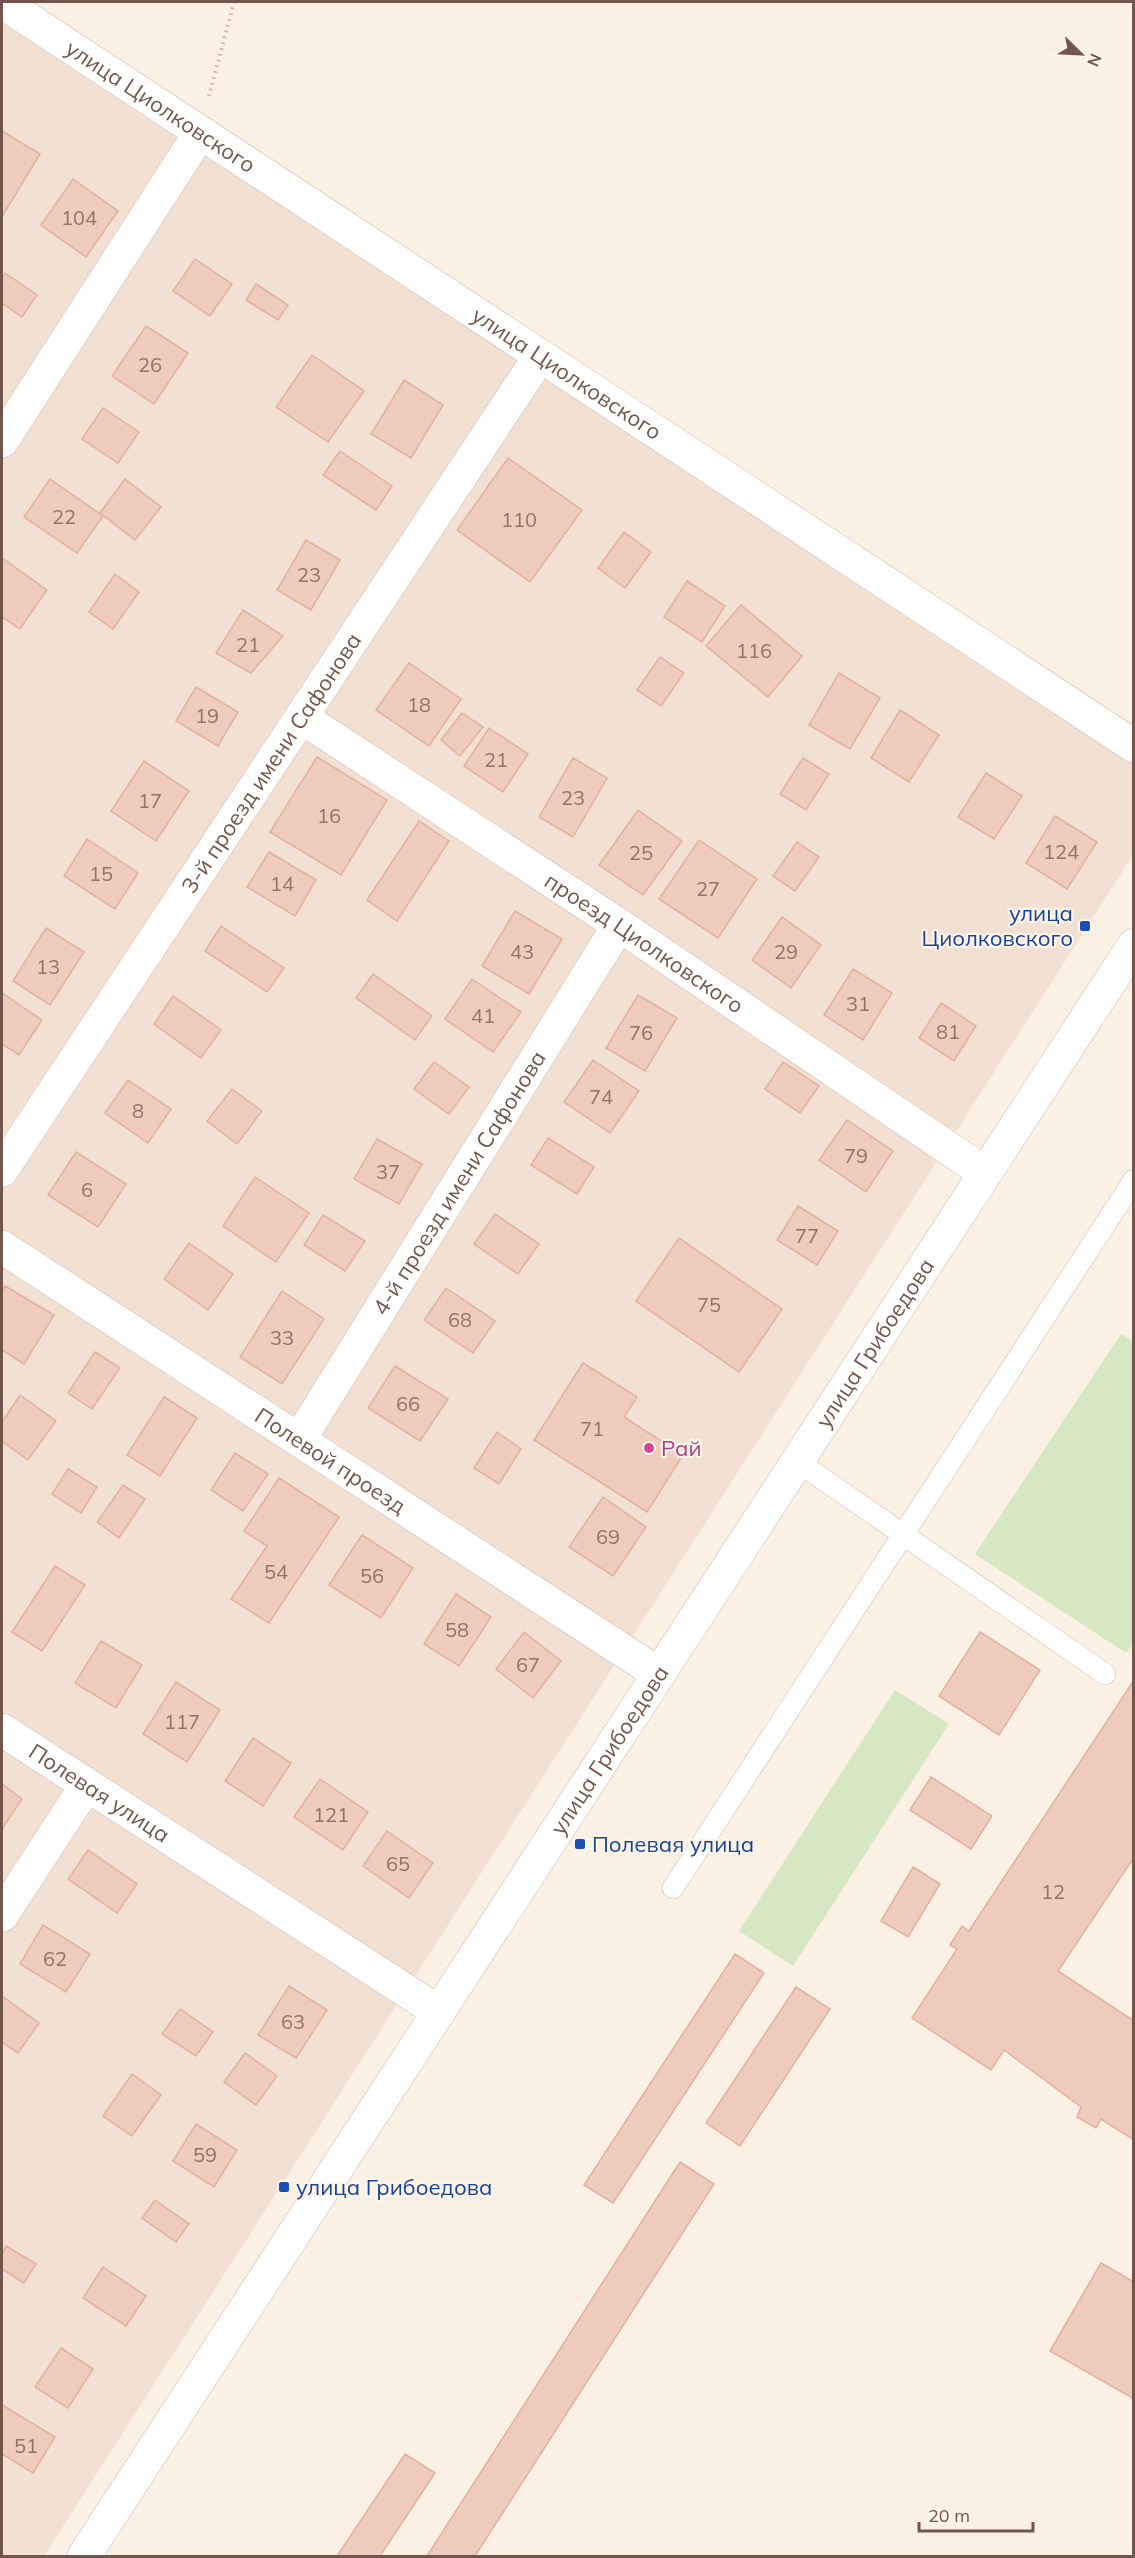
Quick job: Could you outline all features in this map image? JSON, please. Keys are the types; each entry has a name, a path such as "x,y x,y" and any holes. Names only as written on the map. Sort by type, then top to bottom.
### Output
{"street":[{"name":"улица Циолковского","path":"2,2 1134,746"},
{"path":"2,441 200,133"},
{"name":"3-й проезд имени Сафонова","path":"2,1170 540,356"},
{"name":"проезд Циолковского","path":"301,717 619,924 985,1173"},
{"name":"4-й проезд имени Сафонова","path":"299,1440 619,924"},
{"name":"улица Грибоедова","path":"84,2556 1134,945"},
{"name":"Полевой проезд","path":"2,1247 659,1674"},
{"name":"Полевая улица","path":"2,1730 439,2012"},
{"path":"2,1915 86,1786"}],"lane":[{"path":"673,1888 1134,1180"},
{"path":"798,1462 1105,1674"}],"path":[{"path":"200,133 234,2"}],"shaded area":[{"path":"2,8 543,378 1134,762 1133,855 44,2556 2,2556"}],"green space":[{"path":"1121,1334 1134,1342 1134,1642 1126,1653 975,1554"},
{"path":"895,1690 949,1724 793,1966 739,1931"}],"building":[{"path":"2,131 40,154 3,215 2,215"},
{"path":"73,179 118,211 86,257 41,225"},
{"path":"195,259 232,284 210,316 173,291"},
{"path":"5,273 37,295 22,317 2,303 2,279"},
{"path":"256,284 288,305 278,320 246,300"},
{"path":"146,326 188,353 154,404 112,376"},
{"path":"312,355 364,391 328,442 276,407"},
{"path":"404,380 443,405 411,458 371,434"},
{"path":"103,408 139,432 118,463 82,439"},
{"path":"340,451 392,486 376,510 323,475"},
{"path":"508,458 582,510 530,582 457,530"},
{"path":"50,479 103,516 77,553 24,517"},
{"path":"125,479 161,507 135,540 100,513"},
{"path":"624,532 651,552 625,588 598,568"},
{"path":"306,540 340,560 311,610 277,590"},
{"path":"2,558 47,590 20,629 2,617"},
{"path":"115,574 139,592 113,629 89,612"},
{"path":"687,581 725,606 702,642 664,617"},
{"path":"741,605 802,656 768,697 706,646"},
{"path":"243,610 283,636 251,673 216,653"},
{"path":"660,657 684,673 661,706 637,690"},
{"path":"409,663 461,699 429,746 376,710"},
{"path":"839,673 880,698 850,749 809,725"},
{"path":"196,687 238,712 218,746 176,721"},
{"path":"900,710 939,735 909,782 871,758"},
{"path":"462,713 483,727 460,756 441,740"},
{"path":"489,728 528,754 503,792 464,766"},
{"path":"317,757 387,800 341,875 270,832"},
{"path":"573,758 607,778 573,837 539,817"},
{"path":"803,758 829,774 806,810 780,794"},
{"path":"144,761 189,791 156,841 111,811"},
{"path":"986,773 1022,796 994,839 958,817"},
{"path":"638,810 682,841 643,895 599,865"},
{"path":"1055,816 1097,842 1067,889 1026,863"},
{"path":"419,821 449,841 397,921 367,900"},
{"path":"87,839 138,873 115,909 64,876"},
{"path":"699,840 757,879 718,938 659,899"},
{"path":"797,842 819,857 795,891 773,876"},
{"path":"269,852 316,880 295,916 247,887"},
{"path":"515,911 562,939 529,994 482,966"},
{"path":"782,917 821,945 791,988 752,960"},
{"path":"221,926 284,968 267,992 205,951"},
{"path":"46,928 84,952 50,1005 13,981"},
{"path":"853,969 892,993 863,1040 824,1015"},
{"path":"373,974 432,1016 415,1040 356,998"},
{"path":"472,979 521,1012 493,1052 445,1019"},
{"path":"2,993 42,1020 19,1055 2,1044"},
{"path":"638,995 677,1018 645,1071 606,1048"},
{"path":"173,996 221,1030 201,1058 154,1024"},
{"path":"941,1003 976,1026 954,1061 919,1038"},
{"path":"593,1060 639,1091 610,1133 564,1102"},
{"path":"434,1062 469,1087 449,1114 414,1089"},
{"path":"783,1062 819,1086 800,1113 765,1089"},
{"path":"128,1080 171,1109 148,1143 105,1113"},
{"path":"232,1089 262,1111 237,1144 207,1121"},
{"path":"847,1120 893,1151 866,1192 819,1160"},
{"path":"548,1138 594,1167 577,1194 531,1165"},
{"path":"377,1139 422,1164 399,1204 354,1179"},
{"path":"76,1152 126,1184 98,1227 48,1195"},
{"path":"255,1177 309,1213 276,1262 223,1226"},
{"path":"798,1206 838,1231 817,1265 777,1240"},
{"path":"495,1214 539,1244 518,1274 474,1244"},
{"path":"323,1215 365,1241 345,1271 304,1245"},
{"path":"679,1238 782,1309 739,1372 636,1301"},
{"path":"189,1243 233,1274 208,1310 164,1279"},
{"path":"5,1286 54,1315 24,1364 2,1350 2,1292"},
{"path":"446,1288 495,1321 473,1353 424,1320"},
{"path":"282,1291 324,1319 282,1384 240,1357"},
{"path":"95,1352 120,1368 92,1409 68,1393"},
{"path":"583,1363 637,1397 624,1417 683,1455 647,1512 534,1440"},
{"path":"395,1366 448,1399 420,1441 368,1408"},
{"path":"20,1395 56,1421 28,1460 2,1441 2,1422"},
{"path":"164,1397 197,1418 160,1476 127,1455"},
{"path":"497,1432 521,1449 499,1484 474,1468"},
{"path":"235,1453 268,1474 243,1511 211,1490"},
{"path":"68,1469 97,1487 81,1513 52,1494"},
{"path":"279,1478 339,1517 269,1623 231,1599 267,1546 244,1531"},
{"path":"123,1485 145,1499 119,1538 97,1522"},
{"path":"603,1497 646,1527 613,1576 569,1547"},
{"path":"362,1535 413,1568 381,1618 329,1585"},
{"path":"55,1566 85,1585 42,1651 12,1632"},
{"path":"456,1594 491,1617 459,1666 424,1644"},
{"path":"524,1632 561,1661 533,1698 496,1669"},
{"path":"980,1632 1040,1670 999,1735 939,1696"},
{"path":"101,1641 142,1665 116,1708 75,1683"},
{"path":"1134,1680 1134,1857 1058,1971 1134,2021 1134,2140 1101,2119 1096,2128 1077,2117 1081,2107 1004,2050 991,2070 912,2018 957,1949 950,1945 962,1926 969,1931"},
{"path":"176,1682 220,1710 187,1762 143,1734"},
{"path":"253,1738 291,1763 263,1806 225,1781"},
{"path":"931,1777 992,1816 971,1849 910,1810"},
{"path":"320,1779 368,1812 343,1850 294,1817"},
{"path":"2,1784 22,1799 2,1829"},
{"path":"387,1831 433,1863 409,1898 363,1866"},
{"path":"88,1850 137,1884 117,1913 68,1879"},
{"path":"913,1867 940,1884 908,1937 881,1921"},
{"path":"43,1925 90,1954 66,1992 20,1964"},
{"path":"735,1954 764,1973 613,2203 584,2185"},
{"path":"289,1986 327,2010 296,2058 258,2035"},
{"path":"796,1987 830,2009 740,2146 706,2123"},
{"path":"2,1996 39,2023 18,2053 2,2042"},
{"path":"180,2009 213,2032 196,2056 162,2034"},
{"path":"245,2053 277,2076 256,2105 224,2082"},
{"path":"132,2074 161,2095 132,2136 103,2116"},
{"path":"196,2124 237,2150 214,2187 173,2161"},
{"path":"680,2162 714,2184 475,2556 427,2556"},
{"path":"155,2200 189,2224 176,2242 142,2218"},
{"path":"6,2246 36,2264 24,2283 2,2269 2,2255"},
{"path":"1101,2263 1134,2282 1134,2399 1050,2351"},
{"path":"103,2267 146,2296 126,2326 83,2298"},
{"path":"61,2348 93,2369 68,2408 35,2387"},
{"path":"2,2405 55,2437 33,2473 2,2454"},
{"path":"405,2454 435,2473 380,2556 337,2556"}],"place":[{"name":"улица Циолковского","path":"1085,926"},
{"name":"Рай","path":"649,1448"},
{"name":"Полевая улица","path":"580,1844"},
{"name":"улица Грибоедова","path":"284,2187"}]}
